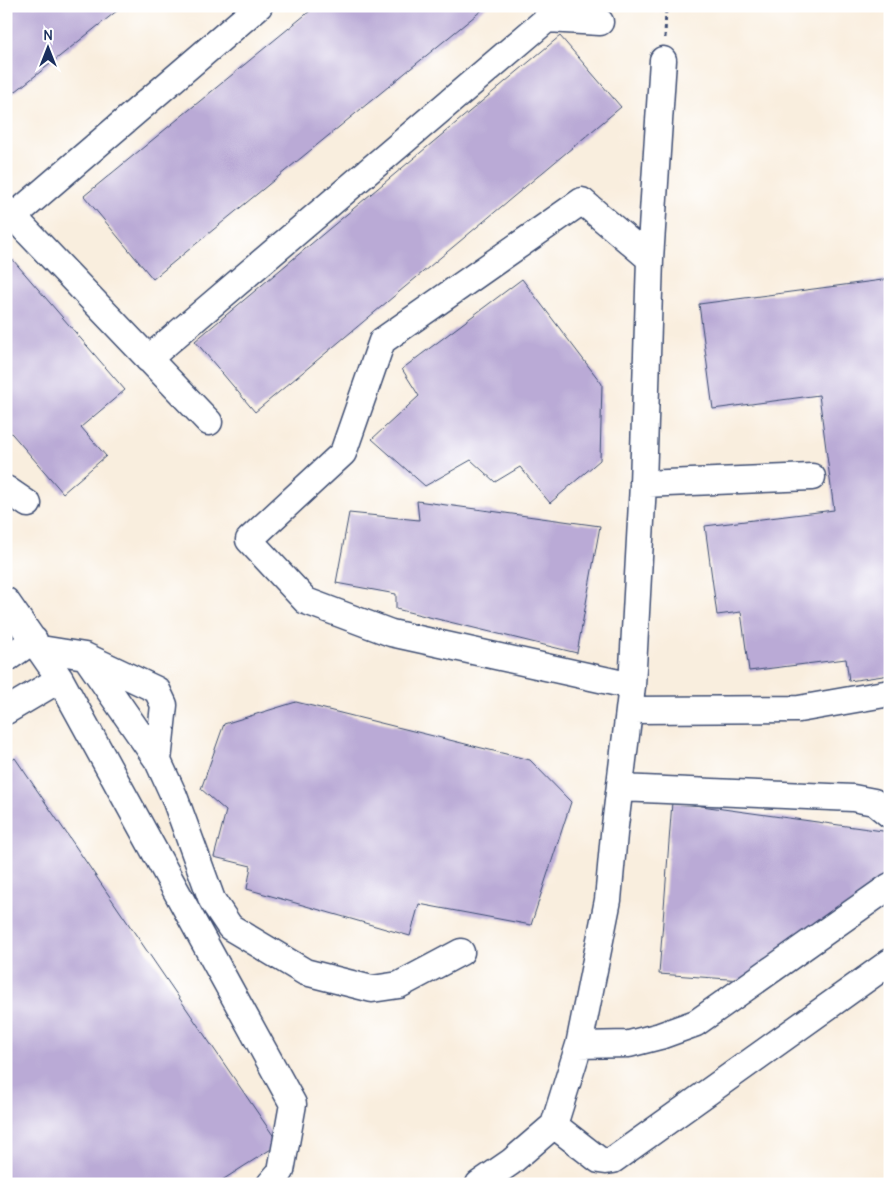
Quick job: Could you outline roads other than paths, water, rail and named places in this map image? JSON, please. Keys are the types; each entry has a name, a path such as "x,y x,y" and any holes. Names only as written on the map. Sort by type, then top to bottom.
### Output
{"street":[{"path":"208,422 9,216 259,6"},
{"path":"148,359 547,19 600,22"},
{"path":"479,1184 511,1162 554,1125 580,1045 608,900 631,698 643,484 650,259 664,60"},
{"path":"650,259 582,201 382,341 343,453 249,540 306,601 391,633 631,698 799,708 890,694"},
{"path":"643,484 812,477"},
{"path":"6,489 28,504"},
{"path":"6,601 26,636 60,679 293,1104 281,1171 270,1184"},
{"path":"26,636 85,656 157,690 164,705 158,761"},
{"path":"6,659 26,636"},
{"path":"85,656 158,761 174,796 212,900 230,927 305,972 372,989 399,985 460,952"},
{"path":"6,711 60,679"},
{"path":"620,788 853,798 874,802 890,815"},
{"path":"580,1045 629,1044 660,1036 696,1023 890,886"},
{"path":"554,1125 599,1160 613,1160 890,962"}]}
